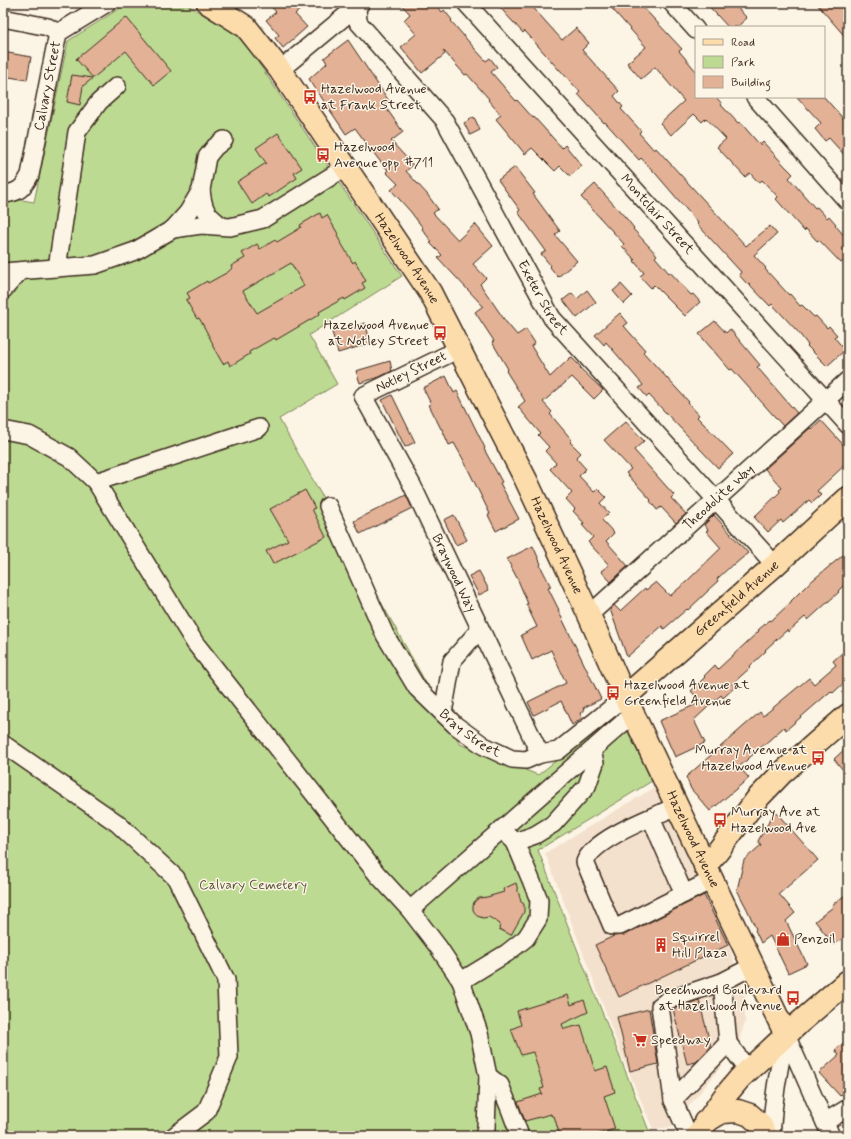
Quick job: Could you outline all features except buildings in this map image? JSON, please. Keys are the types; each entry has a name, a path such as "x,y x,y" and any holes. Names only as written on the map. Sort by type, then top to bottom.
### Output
{"main road":[{"name":"Hazelwood Avenue","path":"208,3 246,27 280,70 430,292 526,480 589,615 629,706 786,1036"},
{"name":"Greenfield Avenue","path":"629,706 775,565 848,498"},
{"path":"709,873 718,851 757,799 782,773 848,715"},
{"path":"701,1129 740,1078 848,981"},
{"path":"701,1129 722,1112 738,1111 750,1115 760,1124 766,1136"}],"street":[{"name":"Calvary Street","path":"10,193 25,184 30,175 58,33 107,3"},
{"path":"226,3 246,27"},
{"name":"Montclair Street","path":"466,3 848,425"},
{"path":"672,3 695,29"},
{"path":"280,70 357,4"},
{"name":"Exeter Street","path":"357,4 358,22 445,121 552,318 775,565"},
{"path":"3,18 48,27 58,33"},
{"path":"57,268 77,132 99,102 117,86"},
{"path":"756,98 848,202"},
{"path":"222,226 212,220 203,206 201,190 207,157 215,147 224,140"},
{"path":"173,229 201,225 230,227 263,219 346,167"},
{"path":"3,290 11,271 95,265 135,251 173,229 188,212 201,190"},
{"name":"Notley Street","path":"363,396 459,349"},
{"name":"Theodolite Way","path":"589,615 716,499 826,402 848,380"},
{"name":"Braywood Way","path":"363,396 412,485 540,754"},
{"path":"96,482 259,428"},
{"path":"3,430 29,435 69,457 96,482 195,643 372,868 410,910 439,948 461,981 479,1033 488,1076 486,1128 484,1136"},
{"name":"Bray Street","path":"328,506 385,635 417,688 455,725 484,746 512,759 526,760 540,754 558,751 629,706"},
{"path":"443,713 452,661 480,629"},
{"path":"410,910 592,751 629,706"},
{"path":"3,744 117,823 176,878 226,980 229,1058 206,1112 174,1136"},
{"path":"516,842 535,835 553,824 587,786 595,763 592,751"},
{"path":"677,806 620,833 596,847 587,856 585,862 612,926 620,926 684,894 709,873"},
{"path":"651,818 684,894"},
{"path":"461,981 507,953 526,938 538,919 539,900 516,842 502,829"},
{"path":"689,1136 673,1100 660,1006 668,1000 722,982 753,966"},
{"path":"722,982 728,1043 748,1070"},
{"path":"771,1136 774,1100 786,1036"},
{"name":"Hazelwood Avenue","path":"786,1036 828,1129"},
{"path":"673,1100 728,1043"},
{"path":"488,1076 500,1085 520,1136"},
{"path":"828,1129 848,1108"}],"shaded area":[{"path":"655,787 730,949 745,996 745,1022 737,1047 672,1127 653,1129 624,1061 545,853"}],"green space":[{"name":"Calvary Cemetery","path":"128,3 184,3 241,37 402,276 309,335 337,384 279,419 460,744 538,775 618,711 652,781 538,850 651,1136 3,1136 3,197 34,202 68,41"}],"place":[{"name":"Hazelwood Avenue at Frank Street","path":"310,97"},
{"name":"Hazelwood Avenue opp #711","path":"323,155"},
{"name":"Hazelwood Avenue at Notley Street","path":"440,333"},
{"name":"Hazelwood Avenue at Greenfield Avenue","path":"613,693"},
{"name":"Murray Avenue at Hazelwood Avenue","path":"818,758"},
{"name":"Murray Ave at Hazelwood Ave","path":"720,820"},
{"name":"Penzoil","path":"783,939"},
{"name":"Squirrel Hill Plaza","path":"661,945"},
{"name":"Beechwood Boulevard at Hazelwood Avenue","path":"793,998"},
{"name":"Speedway","path":"640,1040"}]}
